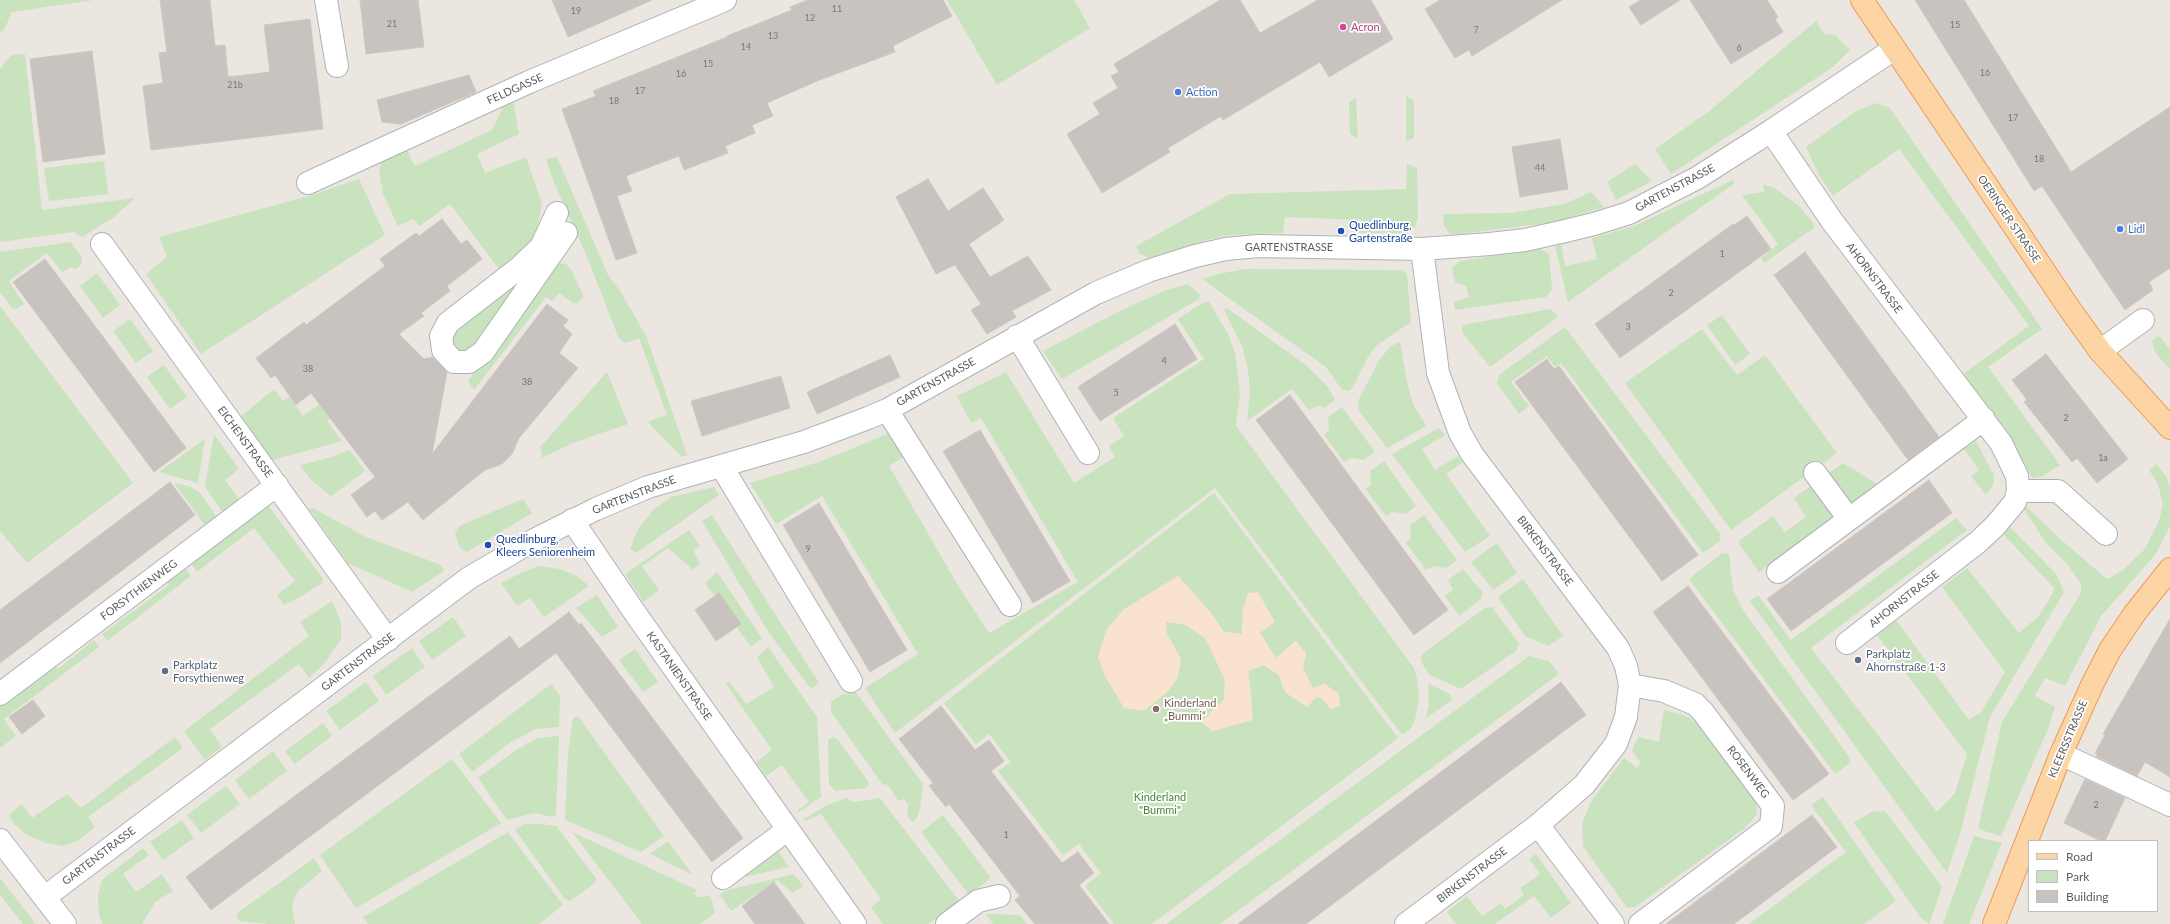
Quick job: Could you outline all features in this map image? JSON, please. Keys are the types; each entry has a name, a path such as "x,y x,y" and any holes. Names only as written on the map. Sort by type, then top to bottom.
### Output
{"main road":[{"name":"OERINGER STRASSE","path":"1862,0 2068,308 2100,351 2170,428"},
{"name":"KLEERSSTRASSE","path":"1994,924 2061,754 2092,685 2110,650 2135,613 2170,569"}],"street":[{"path":"326,0 337,66"},
{"name":"FELDGASSE","path":"308,183 529,82 725,0"},
{"name":"GARTENSTRASSE","path":"45,897 482,569 572,520 648,487 722,467 826,435 887,410 1017,336 1125,280 1189,258 1226,249 1258,246 1422,249 1525,240 1594,224 1629,213 1697,178 1771,131 1894,49"},
{"name":"AHORNSTRASSE","path":"1771,131 1832,221 1910,326 1984,419 2001,443 2018,476 2018,491 2015,502 1995,526 1978,542 1847,643"},
{"path":"557,213 541,247 520,268 448,323 441,336 443,350 454,362 469,362 483,352 566,233"},
{"name":"EICHENSTRASSE","path":"102,244 388,640"},
{"name":"BIRKENSTRASSE","path":"1406,924 1538,825 1584,785 1616,744 1626,717 1630,685 1626,666 1618,648 1472,454 1460,433 1447,402 1438,372 1422,249"},
{"path":"2100,351 2143,320"},
{"path":"1017,336 1088,453"},
{"path":"887,410 1010,605"},
{"path":"1778,572 1984,419"},
{"path":"722,467 851,681"},
{"path":"1815,473 1849,519"},
{"name":"FORSYTHIENWEG","path":"0,694 277,485"},
{"path":"2018,491 2058,491 2106,534"},
{"name":"KASTANIENSTRASSE","path":"572,520 639,619 855,924"},
{"name":"ROSENWEG","path":"1630,685 1669,693 1695,704 1703,712 1773,806 1771,826 1640,924"},
{"path":"2061,754 2170,805"},
{"path":"1538,825 1613,924"},
{"path":"723,878 787,830"},
{"path":"0,840 65,924"},
{"path":"947,924 978,901 999,896"}],"green space":[{"path":"0,0 94,0 12,12 4,30 0,32"},
{"path":"947,0 1074,0 1090,28 997,85"},
{"path":"1816,21 1824,34 1835,35 1850,50 1833,67 1671,174 1655,149 1708,112"},
{"path":"25,54 42,210 135,198 114,217 82,237 74,232 0,242 0,69 11,55"},
{"path":"1406,95 1414,101 1414,138 1406,141"},
{"path":"1356,98 1358,139 1350,134 1349,102"},
{"path":"513,100 519,134 477,154 485,173 526,157 542,204 535,239 501,272 450,204 420,226 413,219 398,226 383,194 379,169 384,156 406,148 415,166 492,130 504,105"},
{"path":"1877,103 1890,108 2042,329 1988,367 2060,465 2043,476 2032,478 2010,437 1963,374 2029,326 1899,149 1833,196 1818,173 1806,147 1856,111"},
{"path":"557,157 608,275 621,292 647,338 687,455 682,457 648,422 667,415 639,338 626,343 619,339 588,259 553,180 546,159"},
{"path":"104,161 108,194 49,201 44,168"},
{"path":"1407,164 1417,168 1418,216 1415,227 1407,233 1356,233 1361,220 1285,217 1283,233 1229,235 1203,241 1149,258 1140,254 1136,246 1230,194 1406,189"},
{"path":"1635,164 1652,181 1616,200 1607,182"},
{"path":"359,179 385,235 201,354 146,274 167,257 159,237 312,195"},
{"path":"1733,180 1735,183 1568,302 1555,246 1561,245 1565,266 1597,259 1592,238 1634,226"},
{"path":"1763,184 1775,188 1799,206 1814,224 1814,228 1764,263 1761,258 1778,244 1742,195 1764,192"},
{"path":"1591,192 1604,207 1556,222 1459,234 1450,234 1444,226 1443,214 1511,213 1564,204"},
{"path":"71,242 82,258 82,264 76,269 71,267 62,272 47,253 9,281 24,304 16,309 12,308 0,292 0,252"},
{"path":"1540,249 1549,254 1552,289 1546,297 1455,310 1454,302 1469,297 1466,286 1455,282 1452,267 1460,261"},
{"path":"561,263 566,264 572,271 584,297 577,303 573,303 559,293 552,301 546,297 474,390 468,381 555,267"},
{"path":"1246,269 1402,270 1407,275 1411,322 1376,346 1368,357 1353,387 1349,391 1342,390 1326,367 1202,279 1218,274"},
{"path":"97,273 120,305 103,318 80,286"},
{"path":"523,277 476,348 464,358 448,342 456,330"},
{"path":"1188,284 1200,294 1199,299 1062,379 1043,351 1120,311 1166,290"},
{"path":"1204,302 1209,302 1228,334 1235,353 1240,393 1236,426 1414,668 1418,683 1419,698 1415,720 1411,728 1402,735 1215,488 895,733 865,688 918,654 822,496 776,524 750,483 822,461 889,433 905,456 889,466 959,587 989,633 1078,582 981,418 971,423 957,396 1006,372 1074,483 1115,457 1109,446 1124,436 1113,418 1204,359 1178,319"},
{"path":"0,306 133,483 27,563 0,531"},
{"path":"1227,308 1307,366 1328,387 1335,400 1324,408 1318,405 1309,410 1292,389 1247,421 1250,392 1248,370 1243,348 1224,310"},
{"path":"1551,309 1558,317 1490,367 1462,332 1462,325"},
{"path":"1722,315 1750,354 1735,365 1707,325"},
{"path":"130,319 153,351 136,363 113,331"},
{"path":"1565,327 1721,535 1720,541 1703,553 1561,363 1555,367 1547,356 1511,382 1529,406 1519,414 1497,384 1499,375"},
{"path":"1702,329 1737,375 1765,355 1837,453 1731,530 1625,383"},
{"path":"2159,336 2170,349 2170,370 2155,352 2152,340"},
{"path":"1400,342 1407,382 1413,404 1426,426 1387,448 1359,411 1358,401 1379,360 1391,346"},
{"path":"164,365 187,397 170,409 147,377"},
{"path":"607,372 628,424 575,442 542,458 540,447"},
{"path":"356,379 365,393 327,421 342,441 269,461 239,418 274,389 283,401 290,397 303,416"},
{"path":"1342,407 1375,452 1364,460 1352,458 1344,462 1324,435 1329,430 1328,417"},
{"path":"1439,428 1445,435 1422,449 1435,470 1458,456 1462,463 1446,474 1490,536 1465,552 1392,454"},
{"path":"214,434 239,469 225,480 241,502 226,512 221,510 205,487"},
{"path":"205,439 198,483 159,472"},
{"path":"1976,441 1994,475 1993,485 1986,495 1971,476 1979,470 1964,449"},
{"path":"350,450 365,471 331,496 310,479 300,465 332,457"},
{"path":"1384,461 1416,506 1406,514 1393,512 1386,516 1365,489 1371,484 1370,471"},
{"path":"1843,463 1879,485 1759,572 1739,544 1740,540 1773,516 1785,532 1806,517 1794,498"},
{"path":"2157,464 2167,478 2170,490 2170,526 2155,555 2101,616 2065,686 2045,678 2035,696 2055,707 2048,729 2001,836 1978,829 2002,722 2081,593 2081,584 2068,565 2046,543 2024,509 2026,506 2059,538 2107,579 2122,571 2145,549 2159,521 2163,504 2158,484 2149,470"},
{"path":"174,483 191,487 200,493 216,516 214,524 208,529"},
{"path":"714,487 719,495 636,553 630,549 637,531 653,510 671,497"},
{"name":"Kinderland \"Bummi\"","path":"1214,493 1398,738 1152,924 1114,924 1085,886 1101,873 1079,844 1063,855 998,771 1011,762 989,734 976,744 944,703","holes":["1178,576 1211,613 1224,632 1242,634 1243,610 1276,658 1296,641 1306,653 1303,668 1313,689 1324,684 1338,693 1340,706 1331,709 1321,698 1316,697 1307,707 1285,692 1279,675 1264,665 1248,671 1252,699 1208,714 1224,700 1225,680 1216,659 1205,638 1184,624 1165,622 1167,634 1181,659 1166,693 1155,701 1123,610"]},
{"path":"523,499 532,513 467,552 460,548 455,534 459,526"},
{"path":"267,504 323,579 321,584 284,605 277,595 295,581 254,528 197,572 189,561"},
{"path":"313,508 366,537 441,565 444,571 412,592 348,563 309,509"},
{"path":"712,515 819,683 811,689 769,633 702,521"},
{"path":"1424,515 1457,560 1446,568 1434,566 1426,570 1406,543 1411,538 1410,525"},
{"path":"1956,518 1967,530 1811,648 1937,812 1955,793 1967,754 1877,635 1896,620 1969,720 1981,712 2005,672 1942,587 1967,568 2019,633 2039,616 2055,589 2003,534 2010,527 2057,575 2064,592 1990,717 1960,834 1947,873 1750,601 1758,595 1791,640"},
{"path":"689,530 700,546 693,550 700,563 693,570 668,548 642,566 659,590 643,602 625,574"},
{"path":"1497,543 1517,573 1493,590 1471,562"},
{"path":"1722,553 1729,554 1733,590 1743,610 1850,758 1850,763 1835,774 1689,579"},
{"path":"183,565 191,576 107,641 102,634 169,585 165,579"},
{"path":"538,566 560,569 577,576 589,586 544,617 530,598 517,606 501,583"},
{"path":"1463,569 1483,593 1481,599 1459,616 1445,596 1453,590 1448,580"},
{"path":"717,572 762,638 751,647 705,583"},
{"path":"1523,579 1563,636 1548,646 1525,636 1498,597"},
{"path":"597,595 618,627 602,637 576,608"},
{"path":"332,601 341,622 341,639 324,664 309,678 299,664 210,729 222,747 205,760 184,731 309,636 300,622"},
{"path":"1492,607 1519,644 1516,651 1461,689 1430,675 1423,665 1421,659 1422,654 1485,608"},
{"path":"453,617 466,636 432,660 419,641"},
{"path":"94,640 99,647 4,719 16,736 0,748 0,703 52,663 58,669"},
{"path":"768,647 817,717 821,797 799,812 798,810 809,802 782,765 766,776 756,762 772,750 726,684 729,681 746,704 774,687 757,657"},
{"path":"412,648 425,667 386,695 373,676"},
{"path":"635,649 658,682 643,692 619,660"},
{"path":"1529,656 1549,661 1559,674 1220,924 1166,924"},
{"path":"366,682 379,701 340,730 326,711"},
{"path":"1428,683 1451,695 1452,700 1425,719 1429,705"},
{"path":"551,684 560,696 559,727 536,729 511,742 472,772 459,754"},
{"path":"855,691 923,784 920,809 915,821 912,822 907,815 908,804 904,799 898,801 888,785 882,784 831,712 831,702 841,695"},
{"path":"1664,710 1689,717 1700,727 1756,800 1757,814 1745,828 1635,907 1627,908 1583,846 1582,823 1592,800 1624,758 1637,768 1641,763 1632,751 1638,737 1659,742"},
{"path":"578,716 664,836 641,852 565,820 568,753 573,718"},
{"path":"323,723 332,736 295,764 285,751"},
{"path":"559,736 556,815 552,817 534,813 507,820 478,778 516,750 538,738"},
{"path":"175,737 183,748 88,817 95,827 79,840 64,846 46,843 27,835 14,824 9,815 22,804 32,818 67,794 81,808"},
{"path":"833,737 838,740 868,781 869,785 866,788 835,791 829,784 828,740"},
{"path":"273,751 287,771 249,799 235,780"},
{"path":"452,759 501,823 356,908 320,855"},
{"path":"226,786 240,804 201,833 187,815"},
{"path":"1823,797 1896,901 1864,924 1749,924 1846,852 1811,805"},
{"path":"846,798 853,802 880,798 960,902 928,924 883,924 871,907 881,899 821,814 805,821 804,819 827,805"},
{"path":"1885,811 1942,887 1929,924 1921,918 1854,823 1871,812"},
{"path":"943,815 991,878 969,895 921,832"},
{"path":"182,820 194,838 163,860 150,842"},
{"path":"524,824 556,826 596,878 595,883 570,901 565,899 515,830"},
{"path":"508,832 563,905 539,924 368,924 363,917"},
{"path":"572,832 697,890 694,892 698,897 709,896 713,903 715,913 700,924 642,924"},
{"path":"1974,836 2002,843 1969,924 1943,924"},
{"path":"668,841 693,875 650,854"},
{"path":"143,848 149,855 123,874 136,892 162,874 173,891 155,902 142,924 103,924 99,915 98,895 102,880"},
{"path":"777,849 789,867 735,879"},
{"path":"1536,854 1571,903 1551,918 1534,896 1495,924 1456,924 1447,912 1467,896 1482,916 1501,903 1505,909 1524,895 1520,888 1540,874 1529,859"},
{"path":"314,858 322,871 298,891 292,905 295,924 268,924 239,921 236,914"},
{"path":"794,874 803,886 793,893 777,880 731,911 720,895 724,891"},
{"path":"0,878 36,924 23,924 0,895"},
{"path":"986,914 1020,915 1027,924 993,924"}],"sand":[{"path":"1178,576 1211,613 1224,632 1242,634 1243,610 1248,593 1258,592 1275,622 1260,633 1276,658 1295,641 1306,653 1303,668 1313,688 1324,684 1338,693 1340,706 1331,709 1321,698 1316,697 1307,707 1285,692 1279,675 1264,665 1248,671 1253,720 1213,731 1201,722 1224,700 1225,680 1205,638 1184,624 1166,622 1167,634 1181,659 1177,680 1166,693 1144,711 1124,708 1105,676 1098,657 1106,630 1123,610"}],"building":[{"path":"160,0 210,0 215,46 225,45 228,77 270,72 264,25 310,19 323,129 151,150 143,86 163,83 159,53 167,52"},
{"path":"360,0 418,0 424,47 366,54"},
{"path":"552,0 652,0 568,37"},
{"path":"808,0 943,0 952,16 893,46 895,52 817,81 767,103 773,116 752,125 755,133 725,146 728,153 684,170 679,156 626,176 632,191 617,196 637,253 616,260 562,109 596,96 593,91 792,10 790,7"},
{"path":"1220,0 1240,0 1260,33 1318,0 1371,0 1393,39 1329,77 1320,62 1223,120 1221,116 1168,148 1170,152 1102,193 1067,134 1100,114 1093,103 1118,88 1111,76 1119,72 1114,64"},
{"path":"1440,0 1562,0 1472,56 1469,50 1455,58 1425,9"},
{"path":"1641,0 1680,0 1641,25 1629,7"},
{"path":"1690,0 1767,0 1778,17 1775,19 1783,32 1731,64"},
{"name":"Lidl","path":"1915,0 1964,0 2071,172 2170,107 2170,268 2149,282 2153,290 2125,310 2042,186 2034,191"},
{"path":"92,51 105,154 43,162 30,59"},
{"path":"469,75 476,92 401,124 382,122 377,100"},
{"path":"1560,139 1568,189 1520,197 1512,147"},
{"path":"928,179 948,211 983,188 1004,220 969,244 990,277 1028,256 1051,290 1012,311 1016,317 987,334 971,310 981,304 955,265 936,274 896,197"},
{"path":"1747,216 1771,249 1620,358 1595,324 1733,224 1734,225"},
{"path":"442,219 461,244 467,240 482,259 447,286 450,291 421,313 424,316 399,334 424,359 433,357 447,372 432,454 547,304 568,320 563,326 572,334 559,353 578,368 519,438 512,454 502,464 485,470 423,520 408,502 382,520 375,511 367,517 351,495 375,477 311,393 296,405 275,375 271,378 256,358 304,322 306,325 385,266 380,259 416,233 419,236"},
{"path":"1805,252 1939,437 1908,460 1774,275"},
{"path":"45,259 186,448 154,472 13,282"},
{"path":"1175,324 1197,359 1100,421 1078,387"},
{"path":"2046,354 2128,459 2097,483 2077,458 2072,462 2024,402 2027,400 2012,380"},
{"path":"890,355 900,377 817,414 807,392"},
{"path":"1547,359 1554,369 1559,366 1698,555 1662,581 1515,382"},
{"path":"781,376 790,408 702,436 691,401"},
{"path":"1290,395 1448,610 1414,635 1256,420"},
{"path":"980,430 1070,581 1033,603 943,451"},
{"path":"1929,480 1952,513 1791,631 1767,599"},
{"path":"170,482 195,515 0,663 0,610"},
{"path":"819,503 907,650 870,672 783,525"},
{"path":"1688,586 1829,774 1793,800 1653,612"},
{"path":"719,593 741,624 716,641 695,610"},
{"path":"569,612 579,625 581,623 743,838 712,862 556,653 211,910 186,877 510,636 519,649"},
{"path":"2170,619 2170,777 2145,762 2137,776 2096,756 2097,754 2095,753 2105,735 2103,734"},
{"path":"1561,682 1586,715 1306,924 1238,924"},
{"path":"33,700 45,716 22,734 9,717"},
{"path":"941,706 975,750 989,740 1004,761 991,771 1062,863 1078,852 1094,873 1079,885 1109,924 1035,924 1015,900 1020,896 949,804 946,807 929,786 933,783 899,739"},
{"path":"2085,779 2125,798 2105,840 2099,840 2064,823"},
{"path":"1812,815 1837,847 1734,924 1666,924"},
{"path":"774,882 805,924 755,924 742,906"}],"place":[{"name":"Acron","path":"1343,27"},
{"name":"Action","path":"1178,92"},
{"name":"Lidl","path":"2120,229"},
{"name":"Quedlinburg, Gartenstraße","path":"1341,231"},
{"name":"Quedlinburg, Kleers Seniorenheim","path":"488,545"},
{"name":"Parkplatz Ahornstraße 1-3","path":"1858,660"},
{"name":"Parkplatz Forsythienweg","path":"165,671"},
{"name":"Kinderland „Bummi“","path":"1156,709"}]}
